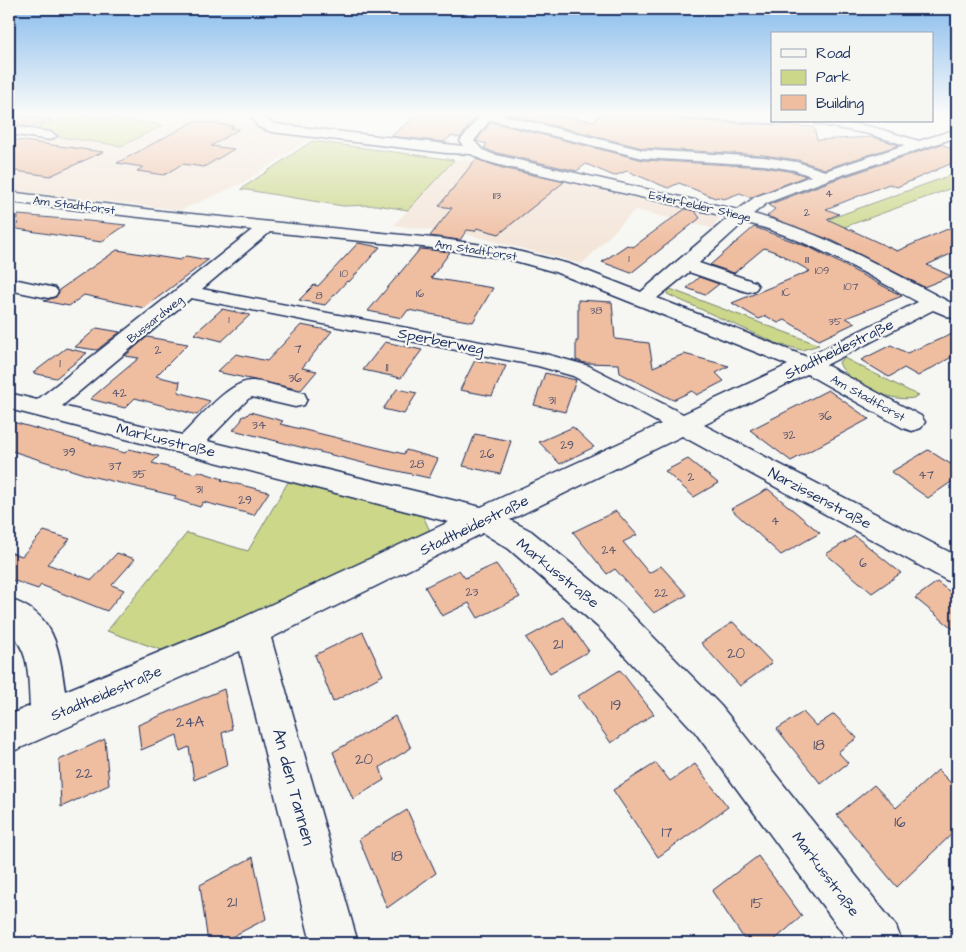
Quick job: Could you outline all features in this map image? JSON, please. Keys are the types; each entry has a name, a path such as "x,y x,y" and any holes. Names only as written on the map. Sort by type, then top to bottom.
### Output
{"street":[{"name":"Esterfelder Stiege","path":"492,158 741,215 776,225 804,236 957,314"},
{"path":"697,158 772,162 797,166 825,176"},
{"path":"643,300 761,200 878,158"},
{"name":"Am Stadtforst","path":"9,197 161,216 442,244 509,254 562,268 808,364 912,422"},
{"name":"Bussardweg","path":"42,409 266,227"},
{"path":"686,265 748,286"},
{"path":"9,284 48,292"},
{"name":"Sperberweg","path":"188,292 560,364 582,371 683,424"},
{"name":"Stadtheidestraße","path":"9,734 252,630 485,520 933,302"},
{"path":"188,446 240,393 251,389 295,398"},
{"name":"Markusstraße","path":"9,401 485,520 520,540 610,616 708,719 879,943"},
{"name":"Narzissenstraße","path":"683,424 957,571"},
{"path":"9,614 30,629 42,650 50,716"},
{"name":"An den Tannen","path":"252,630 335,943"}],"shaded area":[{"path":"9,158 280,158 243,183 181,210 9,190"},
{"path":"454,160 468,160 720,217 712,228 635,210 582,264 474,236 394,225"}],"green space":[{"path":"286,158 454,160 408,210 376,205 343,206 241,189"},
{"path":"957,173 957,186 822,235 804,228"},
{"path":"670,289 819,345 802,350 778,344 667,294"},
{"path":"844,358 919,396 910,399 886,396 861,385 843,370 839,362"},
{"path":"288,482 423,516 431,533 167,652 107,631 187,533 248,551"}],"building":[{"path":"9,158 89,158 50,176 9,170"},
{"path":"125,158 218,158 204,167 182,164 164,175 137,171 143,167 117,163"},
{"path":"521,158 637,158 764,167 806,176 751,198 740,193 724,199 715,198 679,183 668,188 627,171 614,176 586,164 577,171"},
{"path":"787,158 858,158 825,169"},
{"path":"899,158 957,158 957,161 897,187 889,184 826,209 839,214 827,219 897,251 957,225 957,251 927,265 951,276 924,287 833,241 767,216 775,209 768,205"},
{"path":"476,159 502,168 564,182 499,234 477,228 475,231 467,230 460,240 430,236 452,208 439,206"},
{"path":"685,209 695,211 700,218 631,273 602,262 627,245 633,247"},
{"path":"18,215 126,225 101,242 17,229"},
{"path":"754,227 811,248 902,296 846,318 855,323 819,340 785,320 778,323 766,316 759,319 732,303 810,271 778,253 764,248 734,273 710,265"},
{"path":"358,243 380,247 349,282 347,281 325,305 299,300 314,285 318,286"},
{"path":"420,249 450,252 431,278 493,288 473,322 408,310 402,318 368,311"},
{"path":"117,250 180,260 186,256 208,260 144,308 84,295 69,306 44,301 56,297 59,290"},
{"path":"699,277 719,284 705,295 687,288"},
{"path":"578,300 612,302 615,339 649,343 653,367 684,354 729,366 716,373 724,381 697,395 692,391 673,400 620,373 619,364 585,363 576,360"},
{"path":"222,309 250,315 222,341 194,334"},
{"path":"301,325 332,331 302,368 317,371 301,390 217,372 236,354 267,361"},
{"path":"97,328 120,332 97,350 75,347"},
{"path":"957,332 957,354 918,376 904,368 889,377 861,360 891,345 907,353"},
{"path":"147,337 188,344 156,376 180,382 178,392 210,401 197,415 135,398 125,408 90,399 139,358 125,356"},
{"path":"385,342 422,350 401,378 363,370"},
{"path":"66,348 87,353 56,378 33,373"},
{"path":"475,360 506,366 492,396 460,390"},
{"path":"545,373 576,380 565,412 534,405"},
{"path":"397,389 417,393 404,414 383,409"},
{"path":"828,390 869,419 791,461 750,430"},
{"path":"250,412 283,421 280,424 404,454 406,450 438,459 429,478 233,430 243,416"},
{"path":"9,421 125,453 129,449 159,456 152,463 196,474 198,471 223,479 221,480 269,492 254,515 203,502 200,507 174,499 176,496 90,476 9,450"},
{"path":"573,427 594,447 560,464 539,442"},
{"path":"475,434 511,441 500,474 463,466"},
{"path":"928,450 957,468 957,478 928,498 891,472"},
{"path":"688,459 718,483 694,497 665,471"},
{"path":"768,489 820,533 781,555 731,509"},
{"path":"616,511 637,535 623,542 649,573 661,566 687,595 654,613 615,569 607,574 573,532"},
{"path":"44,531 70,539 47,564 92,580 117,553 135,559 112,585 124,590 107,611 41,585 38,589 9,579 9,552 22,556"},
{"path":"855,536 901,573 872,593 826,554"},
{"path":"496,564 520,597 478,618 469,603 442,616 425,587 459,570 465,578"},
{"path":"937,582 957,597 957,632 915,598"},
{"path":"564,617 589,651 550,673 526,638"},
{"path":"733,622 772,663 740,686 701,643"},
{"path":"363,632 383,675 333,702 315,655"},
{"path":"620,670 654,714 611,743 578,696"},
{"path":"224,689 232,729 222,733 228,765 194,780 189,747 180,751 177,735 141,750 138,725"},
{"path":"803,712 816,726 834,714 857,738 838,752 848,763 821,784 777,729"},
{"path":"395,716 411,748 380,767 384,780 353,799 333,752"},
{"path":"105,739 109,785 61,807 59,760"},
{"path":"656,763 670,781 695,764 728,807 658,857 613,790"},
{"path":"938,770 957,789 957,829 897,887 837,815 874,785 896,808"},
{"path":"407,810 436,873 387,908 359,839"},
{"path":"758,856 802,916 771,943 747,943 712,891"},
{"path":"253,857 266,919 220,943 208,943 200,885"}]}
